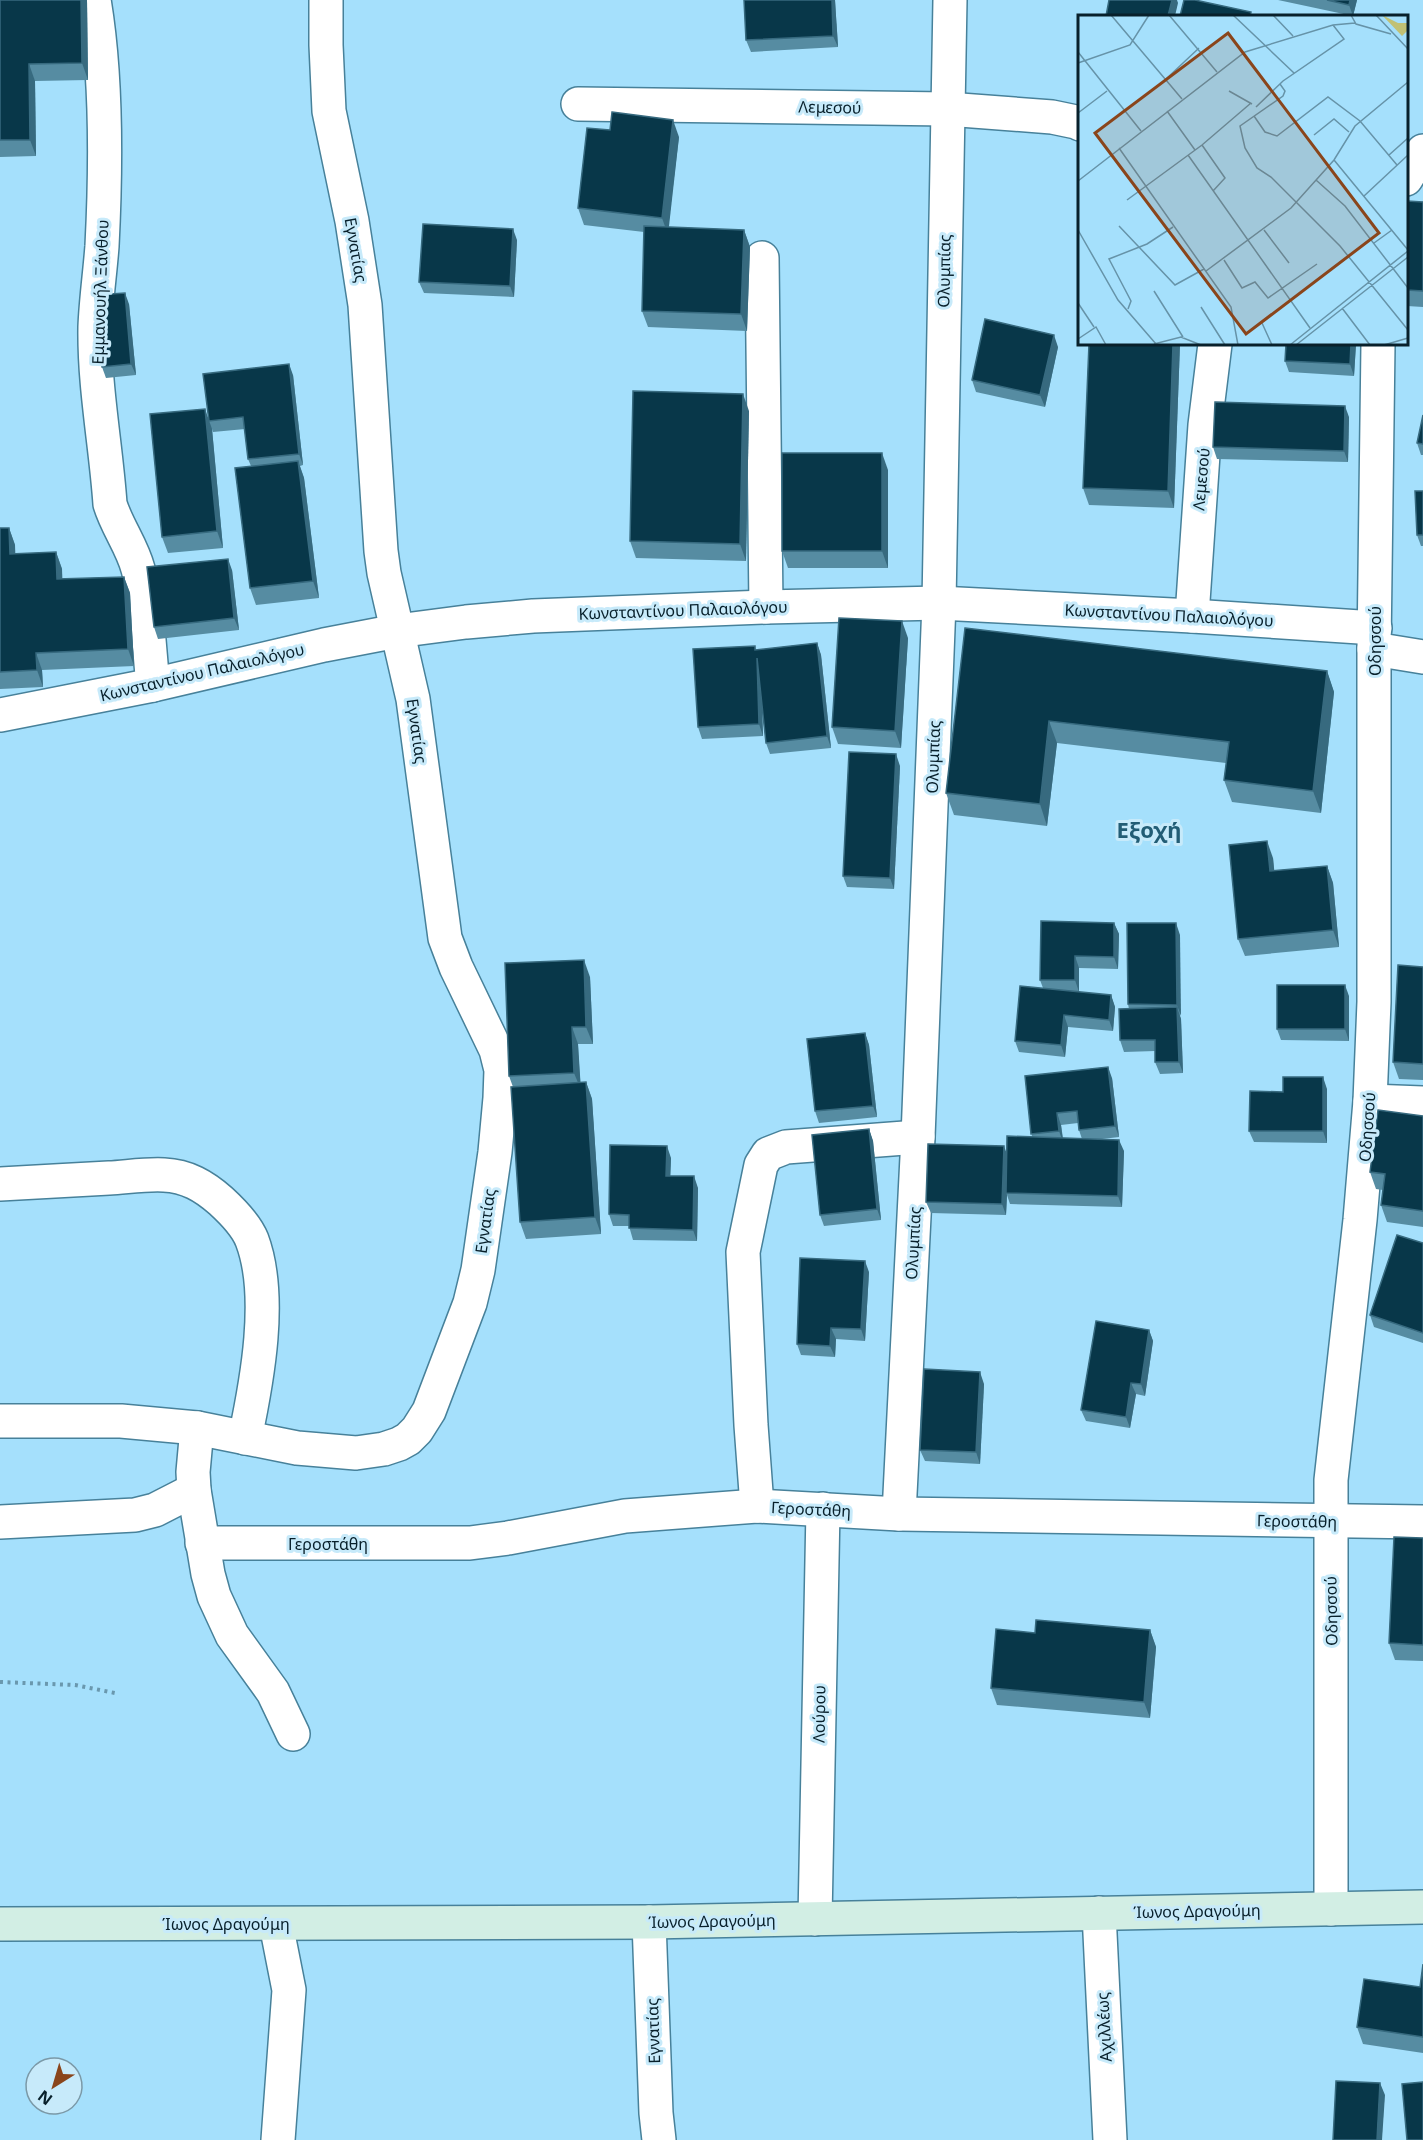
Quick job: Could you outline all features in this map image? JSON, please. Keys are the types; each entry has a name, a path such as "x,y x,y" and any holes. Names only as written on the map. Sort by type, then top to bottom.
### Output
{"main road":[{"name":"Ίωνος Δραγούμη","path":"0,1924 649,1922 1423,1907"}],"street":[{"name":"Εμμανουήλ Ξάνθου","path":"94,0 103,104 104,196 95,358 110,504 115,520 129,544 138,568 144,597 153,686"},
{"name":"Εγνατίας","path":"245,1438 297,1448 356,1453 384,1449 408,1439 417,1430 429,1411 471,1303 495,1152 501,1070 496,1050 456,967 446,938 413,699 384,573 361,272 329,111 326,67 326,0"},
{"name":"Ολυμπίας","path":"899,1514 918,1137 939,603 950,0"},
{"name":"Λεμεσού","path":"578,104 947,109 1052,117 1078,123"},
{"path":"1408,176 1423,151"},
{"path":"762,258 766,607"},
{"name":"Λεμεσού","path":"1192,616 1205,425 1215,345"},
{"name":"Οδησσού","path":"1331,1909 1331,1480 1360,1220 1370,1101 1374,1002 1378,345"},
{"name":"Κωνσταντίνου Παλαιολόγου","path":"0,715 153,686 324,645 398,631 533,616 939,603 1192,616 1375,638 1423,657"},
{"path":"1370,1101 1423,1103"},
{"path":"757,1506 742,1252 760,1165 768,1154 786,1147 918,1137"},
{"path":"0,1184 164,1175 195,1182 227,1207 243,1224 252,1239 259,1271 262,1312 258,1367 245,1438 198,1428 121,1421 0,1421"},
{"path":"198,1428 193,1472 194,1491 208,1574 222,1615 232,1635 273,1692 293,1734"},
{"path":"0,1522 135,1515 155,1510 194,1491"},
{"name":"Γεροστάθη","path":"202,1543 470,1543 508,1539 625,1516 757,1506 899,1514 1423,1522"},
{"name":"Λούρου","path":"815,1919 823,1509"},
{"name":"Αχιλλέως","path":"1099,1913 1110,2140"},
{"name":"Εγνατίας","path":"649,1922 659,2140"},
{"path":"276,1924 289,1990 278,2140"}],"path":[{"path":"0,1682 75,1685 115,1693"}],"building":[{"path":"0,0 81,0 82,63 29,64 30,140 0,140"},
{"path":"744,0 832,0 833,36 746,40"},
{"path":"1109,0 1172,0 1168,15 1106,15"},
{"path":"1184,0 1195,0 1251,12 1250,15 1180,15"},
{"path":"1327,0 1350,0 1349,5"},
{"path":"612,112 673,120 662,218 578,208 587,128 610,130"},
{"path":"1408,201 1423,202 1423,291 1408,290"},
{"path":"423,224 513,229 510,286 419,282"},
{"path":"644,226 744,230 741,314 642,311"},
{"path":"125,293 131,364 102,367 95,295"},
{"path":"985,319 1054,335 1040,395 972,380"},
{"path":"1089,345 1173,345 1168,491 1083,488"},
{"path":"1286,345 1351,345 1350,364 1285,361"},
{"path":"289,364 299,454 248,459 243,417 209,421 203,374"},
{"path":"633,391 743,394 740,544 630,541"},
{"path":"1215,402 1345,406 1344,451 1213,447"},
{"path":"205,409 217,531 162,537 150,414"},
{"path":"1423,415 1423,444 1417,443"},
{"path":"782,453 882,453 882,551 782,551"},
{"path":"298,461 313,581 250,588 235,468"},
{"path":"1415,491 1423,491 1423,535 1417,535"},
{"path":"0,528 9,528 10,554 56,552 57,579 124,577 128,649 36,653 37,670 0,672"},
{"path":"228,559 234,618 154,627 147,567"},
{"path":"839,618 902,621 895,731 832,727"},
{"path":"965,628 1327,671 1313,791 1224,780 1229,742 1049,721 1040,804 946,793"},
{"path":"817,643 827,736 766,743 757,658 759,724 698,727 693,649 755,646 755,650"},
{"path":"849,752 896,754 890,878 843,876"},
{"path":"1267,841 1270,871 1327,866 1333,930 1238,939 1229,845"},
{"path":"1041,921 1114,923 1114,957 1075,956 1075,980 1040,980"},
{"path":"1127,923 1176,923 1177,1005 1128,1004"},
{"path":"584,960 586,1027 572,1027 574,1073 509,1076 505,963"},
{"path":"1398,965 1423,967 1423,1064 1393,1062"},
{"path":"1277,985 1345,985 1345,1029 1277,1029"},
{"path":"1020,986 1111,995 1109,1020 1064,1015 1061,1045 1015,1041"},
{"path":"1177,1007 1179,1062 1155,1062 1155,1040 1120,1040 1119,1009"},
{"path":"865,1033 873,1106 815,1111 807,1039"},
{"path":"1108,1067 1115,1126 1079,1130 1077,1111 1057,1113 1059,1131 1031,1134 1025,1076"},
{"path":"1283,1077 1323,1077 1323,1131 1249,1131 1250,1091 1283,1092"},
{"path":"586,1082 595,1217 520,1222 511,1087"},
{"path":"1378,1110 1423,1116 1423,1211 1381,1205 1385,1174 1370,1172"},
{"path":"869,1129 877,1209 820,1215 812,1135"},
{"path":"1007,1136 1119,1140 1118,1196 1006,1193"},
{"path":"928,1144 1004,1146 1002,1204 926,1202"},
{"path":"610,1145 667,1146 666,1176 694,1176 693,1230 629,1228 629,1215 609,1214"},
{"path":"1397,1235 1423,1243 1423,1333 1370,1315"},
{"path":"800,1258 865,1261 861,1329 831,1328 830,1346 797,1344"},
{"path":"1096,1321 1149,1330 1141,1384 1131,1383 1126,1417 1081,1410"},
{"path":"924,1369 980,1372 976,1452 920,1450"},
{"path":"1394,1537 1423,1538 1423,1645 1389,1643"},
{"path":"1036,1620 1150,1630 1144,1702 991,1688 996,1629 1035,1633"},
{"path":"1423,1964 1423,2037 1357,2027 1364,1979 1420,1987"},
{"path":"1336,2081 1380,2083 1377,2140 1333,2140"},
{"path":"1423,2082 1423,2140 1407,2140 1402,2084"}],"district":[{"name":"Εξοχή","path":"1149,829"}]}
